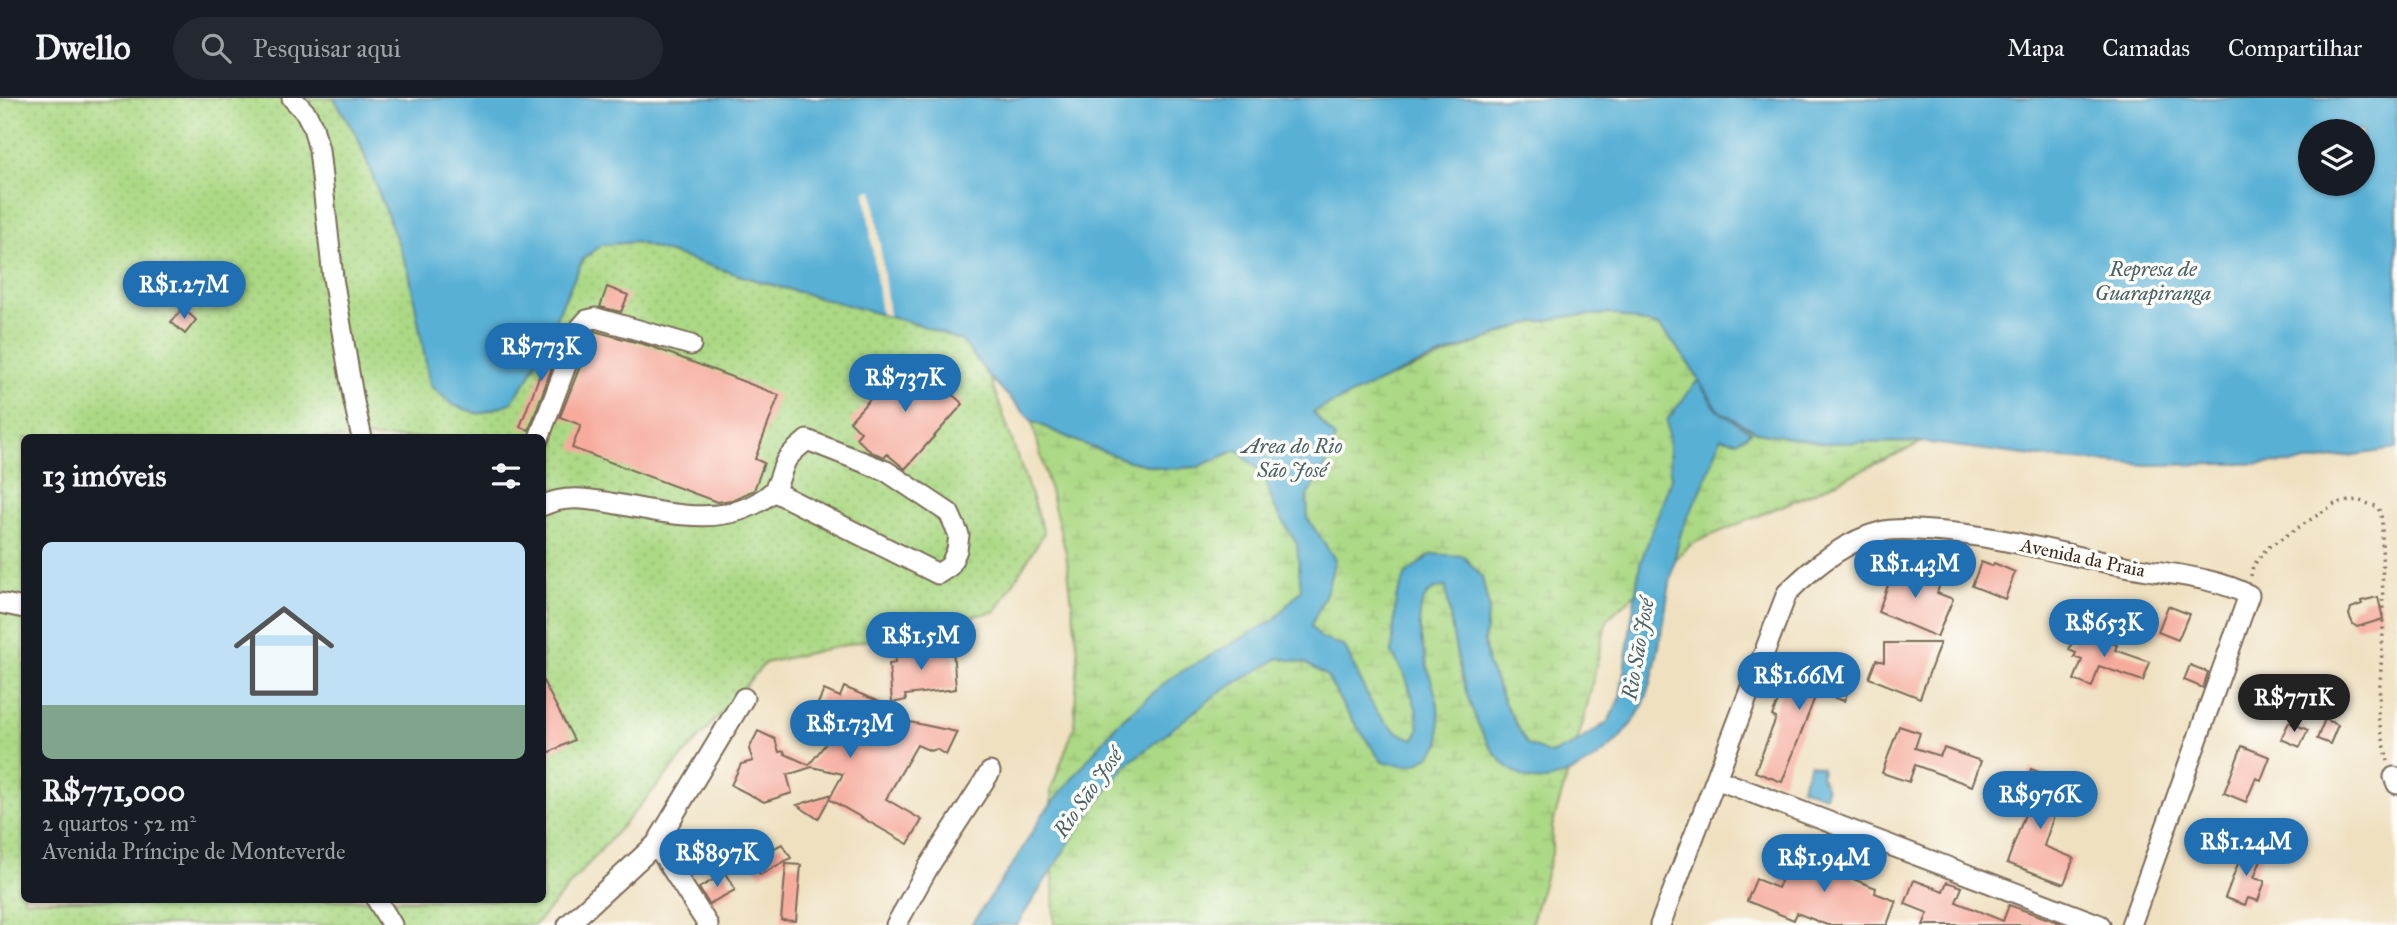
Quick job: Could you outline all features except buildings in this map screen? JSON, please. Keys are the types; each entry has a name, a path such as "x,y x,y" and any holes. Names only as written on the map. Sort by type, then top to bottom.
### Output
{"street":[{"path":"292,98 306,113 319,150 333,278 361,434"},
{"path":"540,434 580,328 587,320 596,318 691,345"},
{"path":"546,504 554,500 579,498 684,515 739,512 773,491 788,457 807,440 886,471 936,503 949,513 959,535 957,550 950,566 937,574 773,491"},
{"name":"Avenida da Praia","path":"1660,925 1787,593 1836,551 1860,539 1886,531 1907,529 1979,535 2202,580 2249,595"},
{"path":"2130,925 2249,595"},
{"path":"0,603 21,607"},
{"path":"568,925 656,844 744,698"},
{"path":"896,925 929,866 990,772"},
{"path":"1716,779 2100,925"},
{"path":"656,844 708,925"},
{"path":"379,903 392,925"}],"path":[{"path":"2249,595 2253,566 2259,555 2283,536 2336,503 2357,500 2378,507 2382,519 2383,610 2378,717 2385,753 2395,780"}],"green space":[{"path":"0,98 334,98 358,138 409,272 430,385 529,377 583,259 601,245 635,242 758,281 921,325 962,341 990,377 1044,533 996,611 765,663 535,925 0,925"},
{"path":"1612,314 1659,326 1680,351 1824,443 1923,442 1817,491 1693,543 1607,619 1585,715 1552,827 1552,853 1531,925 1054,925 1051,790 1074,727 1078,653 1066,553 1032,421 1129,461 1166,469 1226,455 1377,382 1526,324 1571,316"}],"water":[{"name":"Represa de Guarapiranga","path":"334,98 2397,98 2397,449 2300,463 2149,465 2048,458 1923,442 1824,443 1757,432 1719,411 1680,351 1659,326 1612,314 1571,316 1526,324 1419,364 1313,412 1335,438 1326,466 1307,496 1308,519 1335,559 1327,591 1311,626 1321,638 1344,646 1378,713 1399,733 1414,739 1419,730 1416,708 1405,676 1392,653 1396,598 1406,574 1432,554 1463,556 1482,577 1489,608 1484,641 1488,664 1505,704 1527,744 1550,754 1569,747 1608,722 1620,698 1640,564 1671,479 1667,420 1698,380 1717,410 1751,432 1737,441 1721,438 1703,486 1686,519 1673,565 1648,694 1636,718 1620,738 1591,761 1556,778 1533,780 1511,770 1493,751 1479,727 1468,698 1446,587 1431,591 1423,602 1420,634 1437,700 1440,744 1427,758 1409,765 1382,762 1344,708 1327,676 1305,663 1279,658 1217,694 1126,765 1076,832 1017,925 971,925 1043,814 1117,724 1172,677 1274,620 1301,590 1297,544 1274,506 1264,475 1237,450 1198,467 1166,469 1129,461 1032,421 990,377 962,341 920,325 758,281 635,242 601,245 583,259 529,377 511,403 479,414 453,405 430,385 409,272 358,138"},
{"path":"1810,764 1822,768 1821,776 1827,789 1825,796 1801,788"}],"pier":[{"path":"873,190 889,316 881,314 865,191"}],"water label":[{"name":"Area do Rio São José","path":"1292,458"},
{"name":"Rio São José","path":"1638,649"},
{"name":"Rio São José","path":"1088,793"}]}
